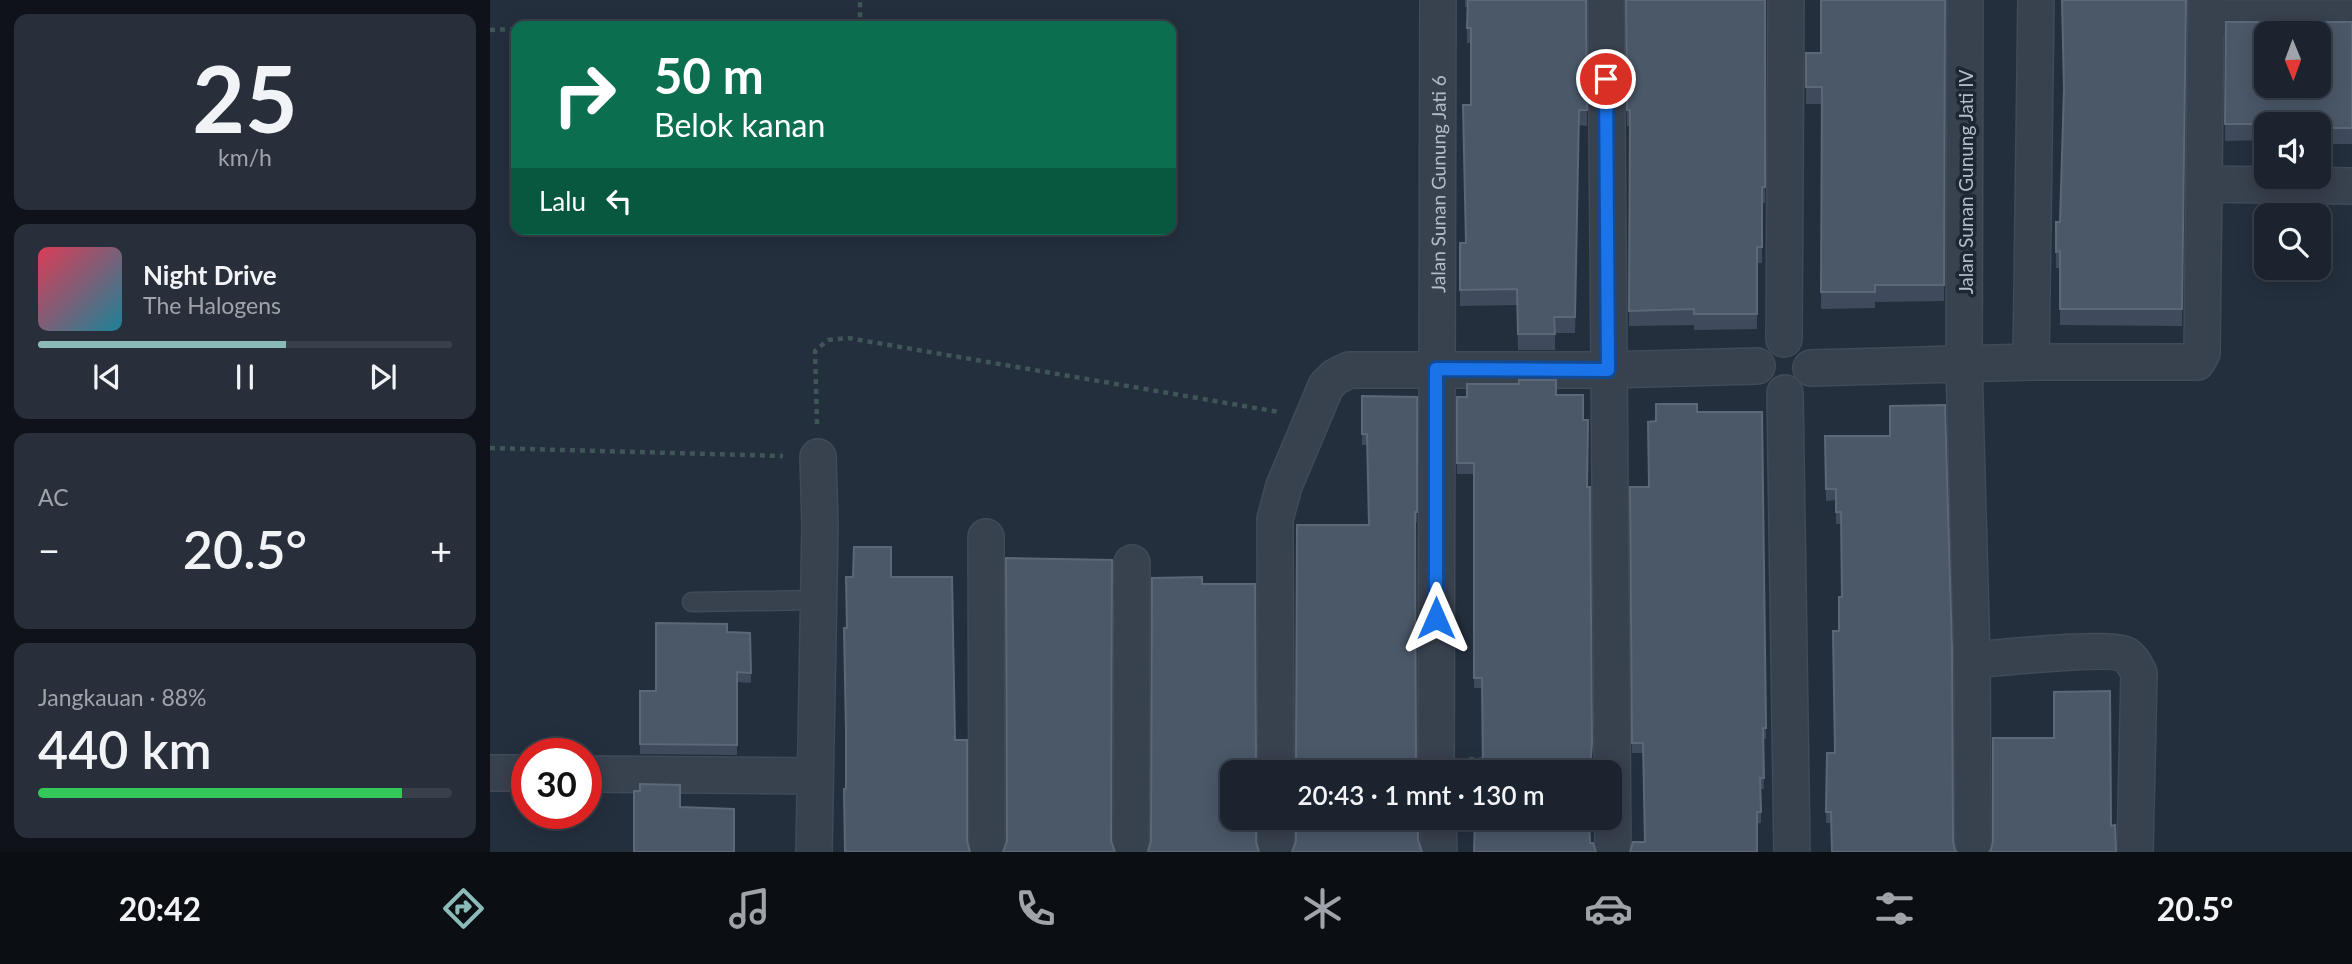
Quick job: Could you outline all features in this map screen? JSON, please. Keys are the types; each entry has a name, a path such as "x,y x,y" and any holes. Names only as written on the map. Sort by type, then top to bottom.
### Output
{"street":[{"name":"Jalan Sunan Gunung Jati 6","path":"1436,760 1438,0"},
{"path":"1606,0 1614,852"},
{"path":"1784,339 1786,0"},
{"name":"Jalan Sunan Gunung Jati IV","path":"1965,0 1964,365 1972,660 1973,852"},
{"path":"2031,362 2036,0"},
{"path":"1811,368 2031,362 2197,362 2203,353 2207,9 2352,18"},
{"path":"2204,184 2352,186"},
{"path":"1784,339 1795,341 1805,348 1811,368 1809,378 1803,386 1785,393 1774,391 1766,385 1757,366 1765,347 1773,341 1784,339"},
{"path":"1276,760 1275,519 1284,486 1326,386 1335,377 1349,370 1608,370 1757,366"},
{"path":"1785,393 1792,852"},
{"path":"814,852 820,525 818,457"},
{"path":"986,537 987,852"},
{"path":"1131,852 1132,563"},
{"path":"1972,660 2101,652 2125,655 2133,662 2139,673 2135,852"},
{"path":"490,773 511,773"},
{"path":"602,774 815,776"},
{"path":"1276,830 1276,852"},
{"path":"1438,830 1439,852"}],"lane":[{"path":"692,602 818,600"}],"path":[{"path":"859,21 860,0"},
{"path":"490,30 511,29"},
{"path":"490,448 818,457 815,351 828,340 848,338 1313,417"}],"building":[{"path":"1468,0 1586,0 1587,110 1579,110 1575,317 1554,317 1555,334 1518,334 1517,289 1460,290 1460,243 1466,243 1463,105 1471,105 1471,28 1467,28"},
{"path":"1626,0 1765,0 1765,187 1762,187 1762,247 1757,247 1757,314 1694,314 1694,309 1629,311 1630,110 1627,110"},
{"path":"1821,0 1945,0 1944,285 1875,285 1875,292 1821,292 1822,87 1806,87 1806,53 1821,53"},
{"path":"2062,0 2186,0 2182,309 2060,309 2060,251 2056,252 2056,222 2060,222 2064,89"},
{"path":"2226,22 2254,22 2254,98 2331,98 2331,22 2352,22 2352,128 2331,128 2331,112 2254,112 2254,124 2225,124"},
{"path":"1519,380 1556,380 1556,395 1583,395 1583,420 1588,420 1591,760 1483,760 1482,678 1474,678 1474,463 1457,463 1457,397 1467,397 1467,384 1519,384"},
{"path":"1362,396 1417,397 1416,760 1296,760 1297,525 1369,525 1367,434 1362,434"},
{"path":"1656,404 1697,404 1697,412 1762,412 1766,728 1763,728 1764,778 1760,778 1761,812 1757,812 1757,852 1630,852 1633,842 1645,842 1643,743 1632,743 1630,487 1649,487 1648,422 1656,421"},
{"path":"1945,405 1952,649 1953,841 1957,852 1832,852 1831,812 1826,812 1827,753 1835,753 1833,631 1839,631 1839,597 1842,597 1841,512 1836,512 1836,489 1826,489 1825,436 1890,436 1890,406"},
{"path":"854,547 891,547 891,577 952,577 955,740 967,740 967,841 970,852 845,852 844,628 847,628 846,577 853,577"},
{"path":"1006,558 1112,560 1111,841 1115,852 1003,852 1007,841"},
{"path":"1202,577 1202,584 1255,584 1256,760 1220,760 1220,830 1256,830 1259,852 1148,852 1151,841 1152,578"},
{"path":"656,623 727,624 727,632 750,633 751,673 737,672 737,745 640,744 640,691 656,691"},
{"path":"2110,691 2111,826 2115,825 2116,852 1989,852 1993,841 1993,738 2054,738 2054,692"},
{"path":"640,784 680,785 680,807 734,809 734,852 634,852 634,791 640,791"},
{"path":"1296,830 1418,830 1422,852 1292,852"},
{"path":"1475,830 1590,830 1590,843 1593,843 1596,852 1474,852"}],"route":[{"path":"1436,618 1436,369 1608,370 1606,79"}]}
